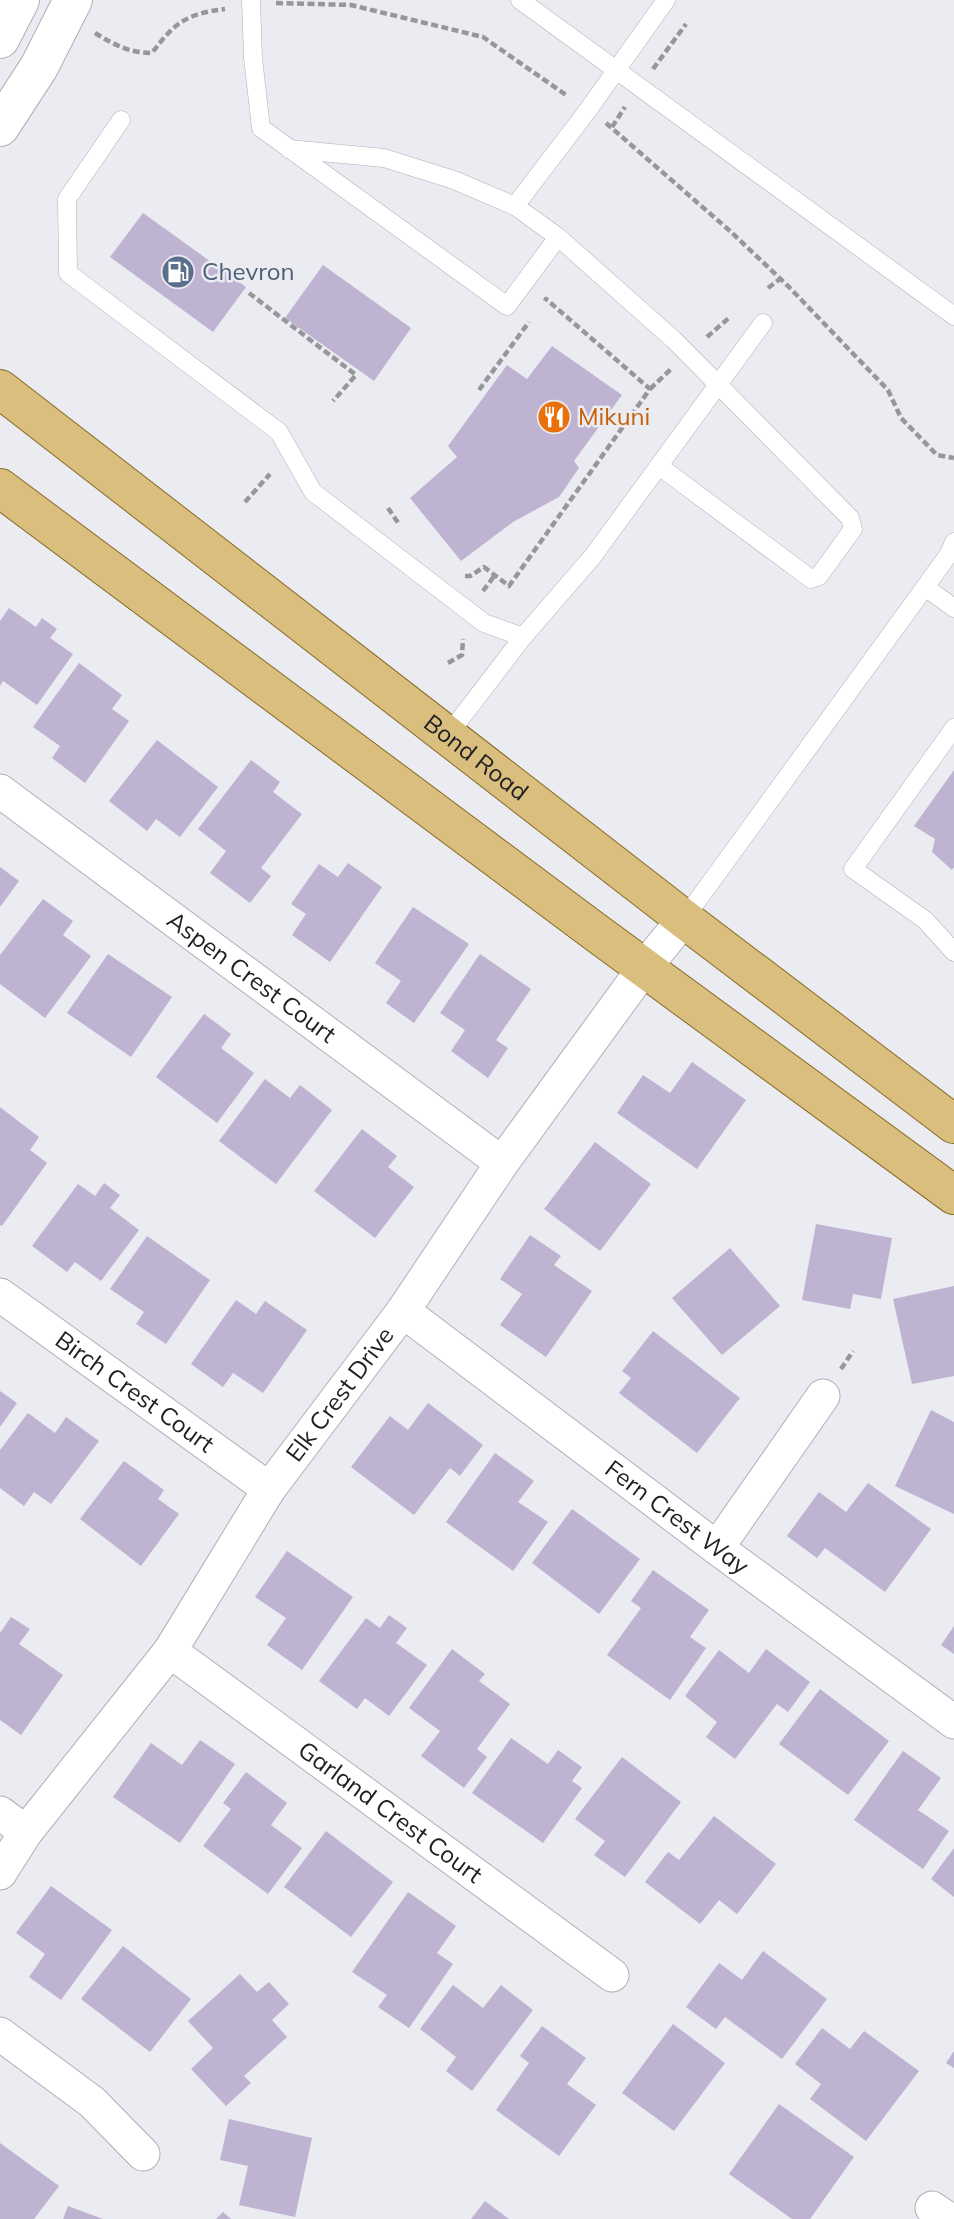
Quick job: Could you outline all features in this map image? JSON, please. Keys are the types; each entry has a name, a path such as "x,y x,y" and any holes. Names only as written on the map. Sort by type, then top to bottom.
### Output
{"main road":[{"name":"Bond Road","path":"0,389 684,919 954,1124"},
{"path":"0,488 644,968 954,1195"}],"street":[{"path":"0,39 20,0"},
{"path":"0,127 39,67 82,15"},
{"name":"Aspen Crest Court","path":"0,791 502,1163"},
{"name":"Elk Crest Drive","path":"0,1873 13,1823 170,1651 269,1489 403,1311 502,1163 644,968 684,919"},
{"name":"Birch Crest Court","path":"0,1295 269,1489"},
{"name":"Fern Crest Way","path":"403,1311 717,1548 954,1722"},
{"path":"717,1548 823,1396"},
{"name":"Garland Crest Court","path":"170,1651 612,1975"},
{"path":"0,2034 92,2102 143,2154"}],"lane":[{"path":"520,0 954,316"},
{"path":"515,206 666,0"},
{"path":"252,3 253,58 261,128 507,306 558,237"},
{"path":"121,120 67,199 68,273 279,432 313,492 484,623 523,637"},
{"path":"289,149 384,158 453,180 515,206 558,237 674,340 850,517 853,529 819,576 811,579 659,466"},
{"path":"448,734 523,637 593,556 763,323"},
{"path":"684,919 949,554 954,542"},
{"path":"925,587 954,608"},
{"path":"954,728 853,869 925,920 954,952"}],"path":[{"path":"82,15 119,48 152,53 170,29 197,13 252,3 351,5 483,37 566,95"},
{"path":"652,71 685,24"},
{"path":"612,127 630,101"},
{"path":"603,121 780,279 888,390 901,418 937,455 954,458"},
{"path":"768,288 780,279"},
{"path":"248,293 356,375 333,401"},
{"path":"539,309 546,299 650,389"},
{"path":"703,341 730,317"},
{"path":"480,390 531,319"},
{"path":"459,576 470,576 484,567 509,586 650,389 674,366"},
{"path":"245,502 270,474"},
{"path":"388,508 402,529"},
{"path":"480,595 495,575"},
{"path":"448,663 461,655 463,639 454,629"}],"building":[{"name":"Chevron","path":"143,213 246,287 213,332 110,257"},
{"path":"323,265 411,328 374,381 285,318"},
{"path":"552,346 622,395 574,461 579,468 559,497 513,522 461,561 410,498 457,457 448,446 507,365 527,379"},
{"path":"9,608 36,627 42,618 57,629 50,638 73,654 37,705 3,681 0,686 0,621"},
{"path":"79,663 122,695 112,709 129,721 85,783 52,758 60,746 33,727"},
{"path":"157,740 218,787 180,837 156,819 147,831 109,801"},
{"path":"251,760 280,782 273,792 302,814 261,868 271,876 250,903 210,873 226,851 198,829"},
{"path":"954,770 952,870 932,852 935,839 914,826"},
{"path":"348,863 382,887 330,962 292,935 306,914 291,904 319,864 338,877"},
{"path":"0,867 19,881 0,907"},
{"path":"43,899 73,921 63,935 91,956 45,1018 0,984 0,955"},
{"path":"413,907 469,944 414,1023 386,1003 401,981 375,963"},
{"path":"108,954 172,997 131,1057 67,1013"},
{"path":"480,954 531,989 496,1040 508,1048 488,1078 451,1051 465,1030 440,1013"},
{"path":"204,1014 231,1034 221,1048 254,1073 217,1123 156,1077"},
{"path":"692,1062 746,1100 697,1169 617,1113 643,1075 670,1093"},
{"path":"265,1079 290,1098 300,1085 332,1110 276,1184 219,1141"},
{"path":"0,1107 39,1137 30,1150 47,1163 2,1226 0,1225"},
{"path":"362,1129 397,1156 388,1167 414,1187 375,1238 314,1191"},
{"path":"595,1142 651,1184 600,1251 544,1209"},
{"path":"104,1183 120,1195 110,1208 139,1230 101,1281 75,1262 67,1272 32,1246 78,1184 95,1196"},
{"path":"816,1224 892,1238 881,1299 853,1294 850,1309 802,1300"},
{"path":"530,1235 561,1256 554,1265 592,1291 546,1357 500,1325 522,1294 500,1279"},
{"path":"147,1236 210,1280 166,1344 136,1324 144,1312 110,1289"},
{"path":"730,1248 780,1306 722,1355 672,1298"},
{"path":"954,1286 954,1376 912,1384 893,1299"},
{"path":"236,1300 256,1314 265,1301 307,1330 263,1393 233,1373 223,1387 191,1364"},
{"path":"653,1331 740,1398 697,1453 619,1393 631,1378 622,1371"},
{"path":"0,1391 17,1403 0,1427"},
{"path":"428,1403 483,1445 460,1476 450,1468 414,1515 351,1467 390,1416 408,1430"},
{"path":"931,1410 954,1422 954,1514 895,1486"},
{"path":"28,1413 55,1433 66,1417 99,1441 51,1504 34,1492 24,1506 0,1488 0,1450"},
{"path":"495,1453 534,1481 518,1502 548,1522 513,1571 446,1522"},
{"path":"124,1461 164,1490 158,1499 179,1514 141,1566 80,1519"},
{"path":"868,1483 931,1529 885,1592 825,1548 817,1558 787,1536 819,1492 846,1512"},
{"path":"572,1509 640,1559 599,1614 532,1563"},
{"path":"287,1551 353,1597 302,1670 267,1645 286,1618 255,1597"},
{"path":"653,1570 709,1610 690,1637 706,1648 670,1700 607,1655 641,1608 631,1601"},
{"path":"389,1615 407,1628 396,1643 427,1665 389,1716 365,1698 357,1709 319,1681 366,1618 380,1628"},
{"path":"11,1617 30,1629 19,1644 63,1675 21,1735 0,1720 0,1633"},
{"path":"954,1626 954,1654 941,1645"},
{"path":"452,1649 485,1674 479,1681 510,1704 477,1749 487,1757 464,1788 421,1756 440,1731 409,1708"},
{"path":"766,1649 810,1682 788,1712 777,1704 735,1759 706,1737 717,1722 685,1696 719,1650 749,1673"},
{"path":"820,1689 889,1741 848,1795 779,1744"},
{"path":"511,1738 548,1764 558,1750 582,1767 572,1781 582,1788 543,1843 472,1793"},
{"path":"200,1740 235,1764 180,1843 113,1797 151,1743 182,1765"},
{"path":"903,1751 941,1778 918,1810 949,1831 923,1869 854,1820"},
{"path":"622,1757 681,1802 625,1877 594,1855 605,1841 575,1819"},
{"path":"246,1772 287,1803 271,1825 302,1848 268,1894 203,1846 231,1809 223,1803"},
{"path":"714,1816 776,1864 737,1914 719,1900 700,1924 645,1882 668,1852 679,1860"},
{"path":"326,1831 393,1882 351,1937 284,1887"},
{"path":"954,1848 954,1897 931,1879"},
{"path":"51,1886 112,1930 61,2000 29,1977 45,1954 16,1933"},
{"path":"408,1892 456,1926 437,1953 453,1964 409,2028 378,2007 387,1995 352,1972"},
{"path":"123,1946 191,1999 150,2052 81,1999"},
{"path":"763,1951 827,1999 782,2059 725,2017 716,2029 686,2007 719,1963 742,1980"},
{"path":"240,1974 257,1992 269,1982 289,2004 272,2020 287,2037 244,2076 251,2083 226,2106 191,2069 213,2048 188,2021"},
{"path":"453,1985 483,2008 501,1985 533,2010 472,2091 446,2071 456,2057 420,2029"},
{"path":"673,2024 725,2063 674,2131 622,2093"},
{"path":"542,2026 586,2058 567,2084 596,2105 559,2156 496,2110 529,2063 520,2056"},
{"path":"822,2028 850,2049 864,2031 919,2071 866,2141 810,2099 821,2084 795,2064"},
{"path":"954,2051 954,2068 946,2063"},
{"path":"779,2104 854,2157 810,2219 792,2219 729,2174"},
{"path":"229,2119 312,2138 295,2217 239,2205 248,2166 220,2160"},
{"path":"0,2143 59,2186 34,2219 0,2219"},
{"path":"485,2201 509,2219 471,2219"},
{"path":"68,2206 103,2219 63,2219"},
{"path":"223,2212 231,2219 216,2219"}],"place":[{"name":"Chevron","path":"178,272"},
{"name":"Mikuni","path":"554,417"}]}
